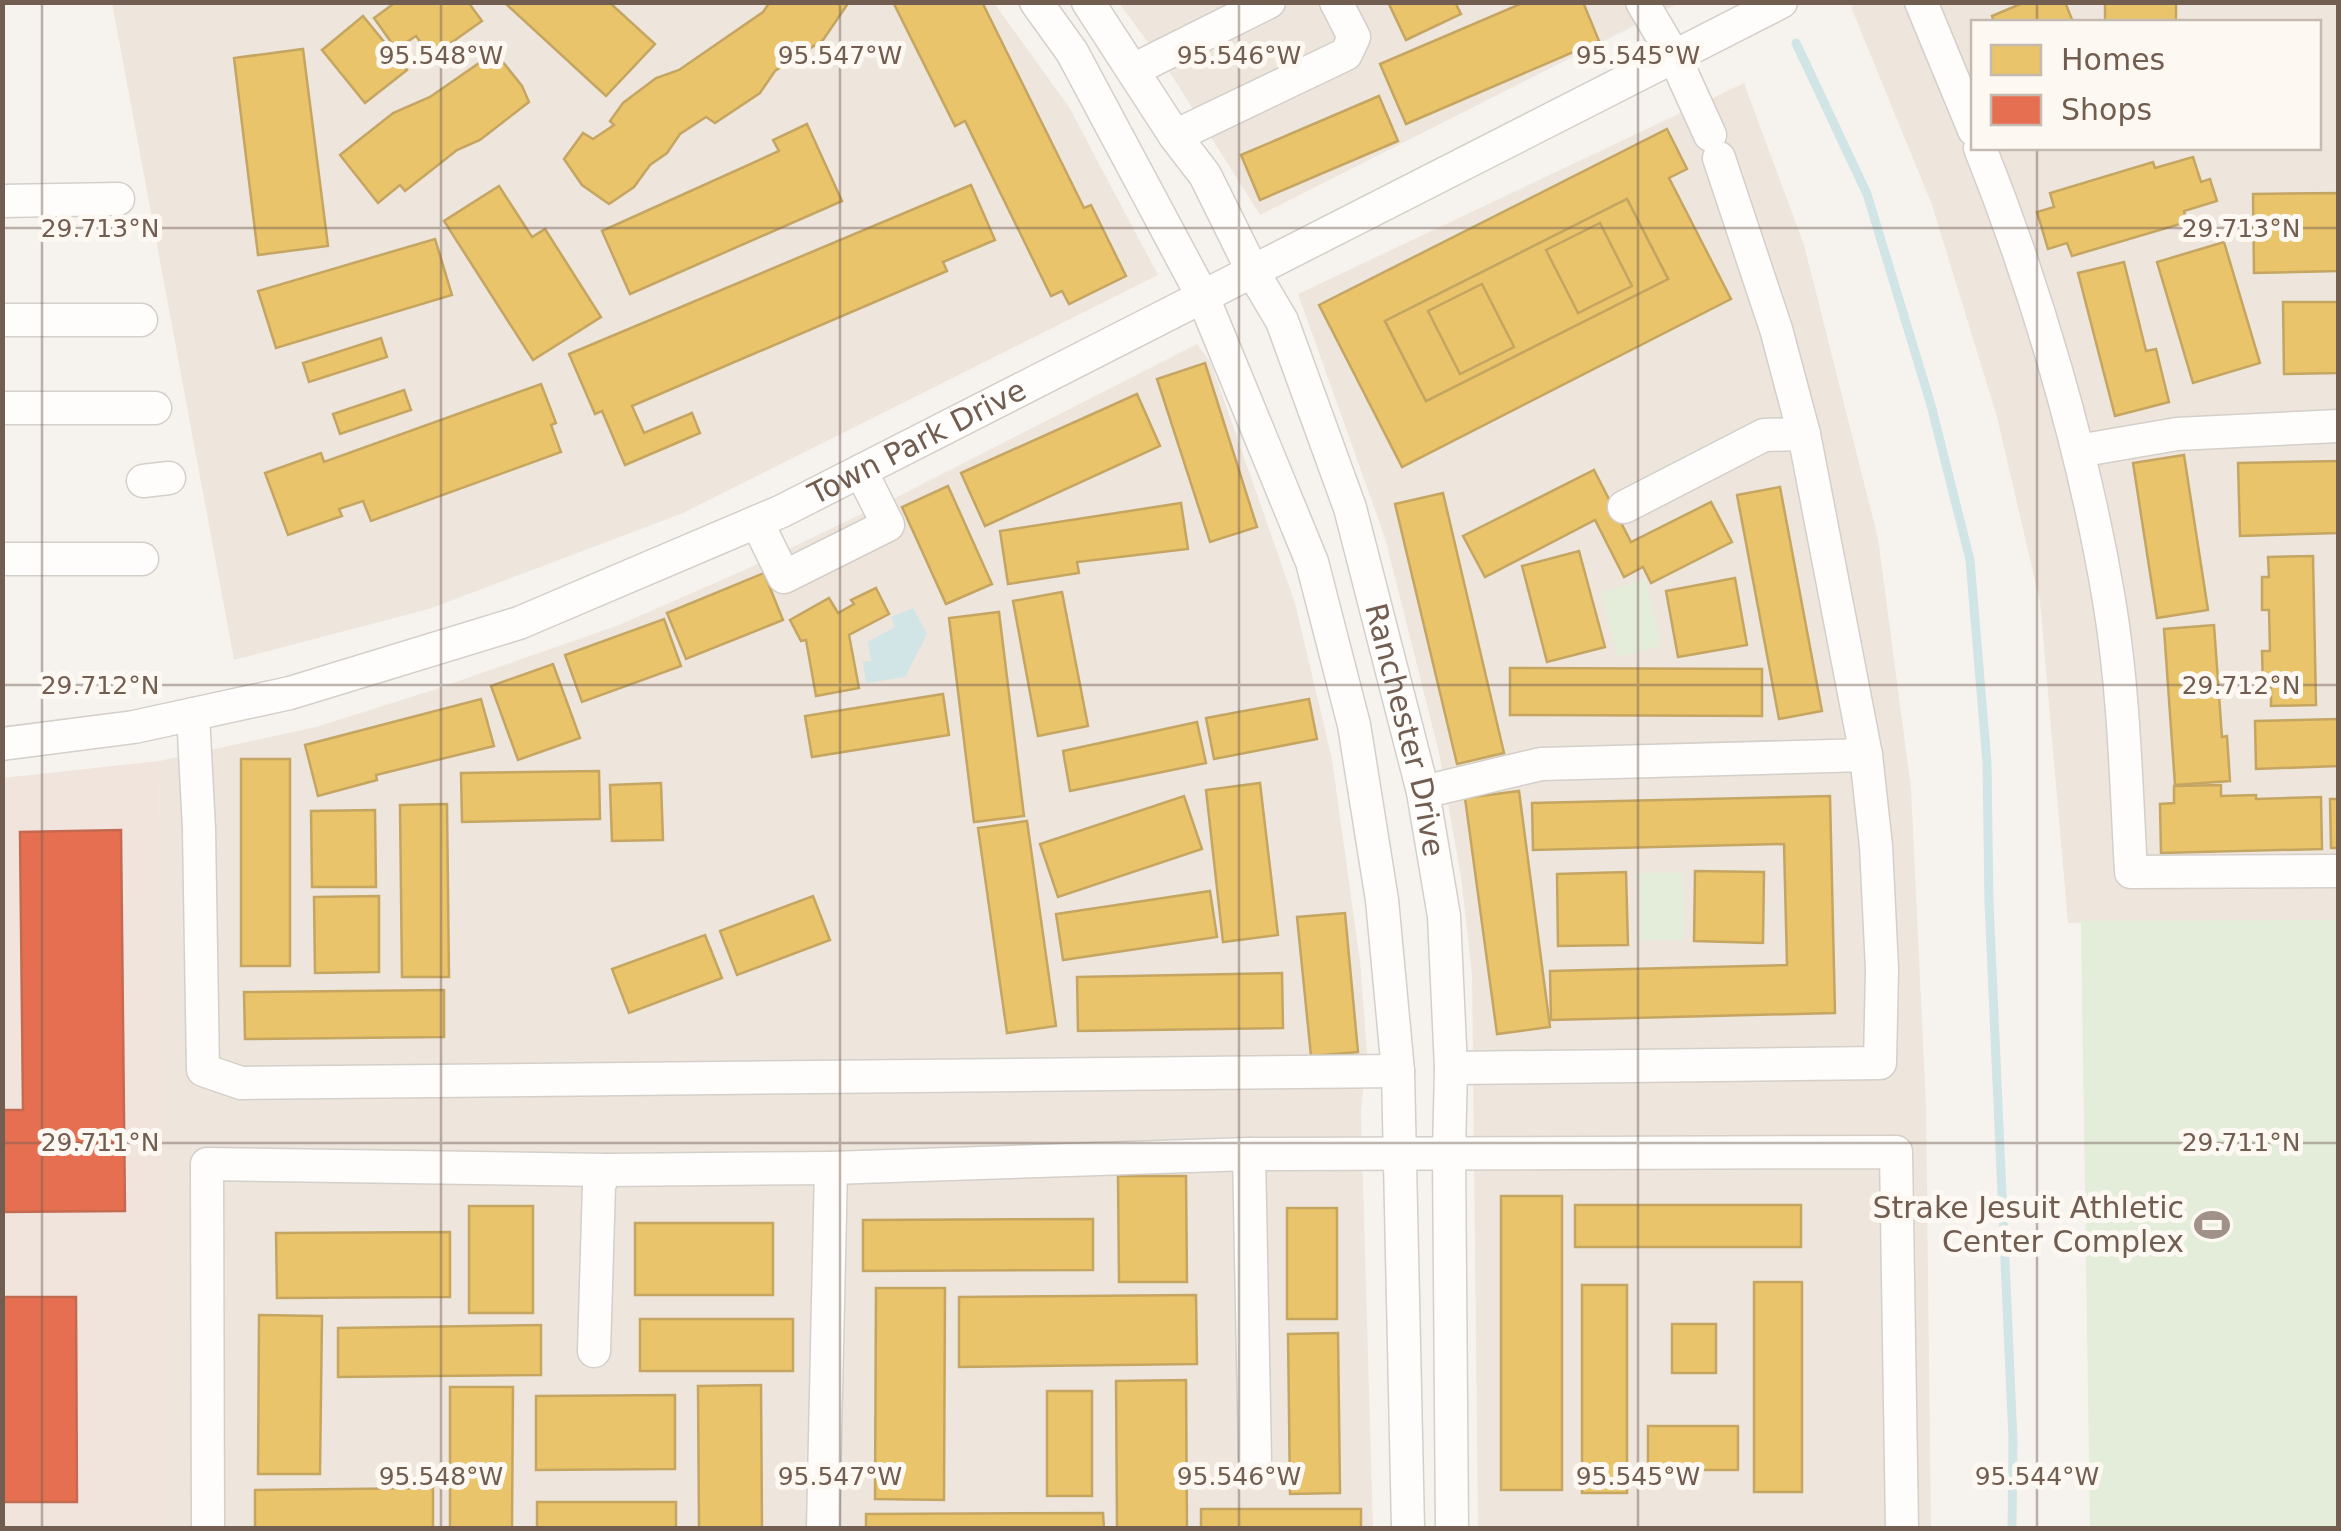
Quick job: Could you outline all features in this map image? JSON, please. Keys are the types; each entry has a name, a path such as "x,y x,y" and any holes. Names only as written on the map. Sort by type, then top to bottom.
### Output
{"street":[{"name":"Ranchester Drive","path":"1036,2 1072,52 1203,297 1312,562 1354,725 1382,900 1398,1071 1408,1527"},
{"name":"Ranchester Drive","path":"1088,2 1175,136 1205,175 1253,272 1282,320 1350,508 1423,792 1444,916 1452,1068 1452,1527"},
{"path":"1133,70 1269,2"},
{"path":"1175,136 1346,54 1354,38 1336,2"},
{"path":"1452,1068 1880,1062 1882,969 1876,846 1866,755 1804,434 1776,329 1715,146 1675,58 1642,2"},
{"name":"Town Park Drive","path":"2,744 134,728 290,693 520,623 757,522 861,472 1782,2"},
{"path":"1928,5 1971,122"},
{"path":"1981,150 2007,214 2078,451 2110,601 2122,711 2132,872 2338,872"},
{"path":"2,201 118,199"},
{"path":"2,320 141,320"},
{"path":"2,408 155,408"},
{"path":"2078,451 2177,434 2338,426"},
{"path":"1624,507 1764,435 1804,434"},
{"path":"757,522 784,578 888,525 861,472"},
{"path":"2,559 142,559"},
{"path":"1354,725 1402,711"},
{"path":"194,714 202,1070 240,1083 1398,1071"},
{"path":"1423,792 1541,764 1866,755"},
{"path":"208,1528 207,1164 606,1170 831,1168 1250,1154 1896,1152 1902,1528"},
{"path":"1250,1154 1256,1460"},
{"path":"823,1528 831,1168"},
{"path":"594,1352 599,1184 606,1170"},
{"path":"1408,1527 1452,1527"}],"shaded area":[{"path":"1859,2 2338,3 2338,920 2068,923 2040,602 1997,417 1932,205 1851,7"},
{"path":"112,3 994,3 1069,107 1158,275 683,513 429,609 234,660"},
{"path":"1119,3 1679,3 1260,215 1169,71"},
{"path":"1744,83 1804,245 1878,538 1911,788 1926,1104 1931,1528 1478,1528 1472,974 1461,877 1439,753 1385,538 1298,294"},
{"path":"1197,344 1211,363 1295,603 1332,759 1360,961 1367,1052 1361,1112 1373,1528 166,1528 159,761 316,727 619,625 899,496"},
{"path":"913,608 927,634 905,677 866,683 863,662 871,661 868,642 895,627 891,617"},
{"path":"159,761 168,1528 3,1528 2,778"}],"green space":[{"path":"1646,579 1662,646 1618,657 1600,593"},
{"path":"1637,873 1683,873 1684,940 1637,940"},
{"name":"Strake Jesuit Athletic Center Complex","path":"2338,920 2338,1528 2090,1528 2081,921"}],"building: Homes":[{"path":"396,2 468,2 482,21 431,57 416,36 396,49 374,18"},
{"path":"504,2 609,2 655,44 606,96"},
{"path":"770,2 849,2 823,40 775,71 760,93 715,123 706,117 680,134 634,187 609,204 582,185 564,159 583,133 593,139 614,125 610,121 623,103 656,78 679,70 763,12"},
{"path":"893,2 982,2 1084,208 1091,205 1126,276 1069,304 1062,291 1051,296 965,121 955,126"},
{"path":"1388,2 1455,2 1461,14 1406,40"},
{"path":"1525,2 1583,2 1599,41 1406,124 1380,64"},
{"path":"2025,2 2065,2 2072,20 1993,20 1992,16"},
{"path":"2105,2 2176,2 2176,20 2105,20"},
{"path":"363,16 407,70 365,103 322,50"},
{"path":"303,49 328,246 258,255 234,58"},
{"path":"495,52 522,86 529,102 405,191 400,185 378,203 340,155 393,113 430,97"},
{"path":"1379,96 1398,141 1260,200 1241,155"},
{"path":"807,124 842,201 630,294 602,231 779,151 773,140"},
{"path":"1667,129 1687,169 1669,178 1731,299 1402,467 1319,305","holes":["1627,199 1668,279 1426,401 1385,321"]},
{"path":"2193,157 2201,182 2210,179 2217,201 2184,211 2187,222 2072,256 2067,243 2048,249 2037,212 2054,207 2050,193 2153,162 2155,168"},
{"path":"971,185 995,240 943,262 947,271 632,406 644,433 692,413 700,433 625,465 602,411 595,414 569,354"},
{"path":"499,186 532,237 545,229 601,317 533,360 444,221"},
{"path":"2338,193 2338,271 2254,273 2253,194"},
{"path":"1627,199 1668,279 1426,401 1385,321"},
{"path":"1600,223 1632,286 1578,313 1546,250"},
{"path":"435,239 452,295 276,348 258,291"},
{"path":"2224,242 2260,363 2193,383 2157,262"},
{"path":"2124,262 2146,351 2156,349 2169,402 2115,416 2078,273"},
{"path":"1482,284 1514,347 1460,374 1428,311"},
{"path":"2283,302 2338,302 2338,373 2284,374"},
{"path":"381,338 387,357 309,382 303,363"},
{"path":"1205,363 1257,527 1210,542 1157,379"},
{"path":"541,384 556,423 551,425 561,452 371,521 363,501 339,509 342,516 288,535 265,473 321,453 324,462"},
{"path":"404,390 411,410 340,434 333,414"},
{"path":"1137,394 1160,446 985,526 961,473"},
{"path":"2184,455 2208,610 2157,618 2133,463"},
{"path":"2338,461 2338,533 2240,536 2238,463"},
{"path":"1594,470 1631,542 1711,502 1732,542 1651,583 1643,567 1624,577 1595,520 1485,577 1463,536"},
{"path":"948,486 992,584 946,604 902,507"},
{"path":"1780,487 1822,711 1779,719 1737,495"},
{"path":"1443,493 1504,753 1457,764 1395,504"},
{"path":"1181,503 1188,549 1077,562 1079,573 1008,584 1000,531"},
{"path":"1579,551 1605,647 1547,662 1522,566"},
{"path":"2313,556 2316,705 2271,706 2271,686 2263,686 2262,651 2270,651 2269,610 2262,610 2262,577 2269,577 2268,557"},
{"path":"764,573 783,620 686,659 667,613"},
{"path":"1735,578 1747,645 1678,657 1666,591"},
{"path":"876,588 889,614 849,635 859,688 816,696 806,640 801,641 790,620 829,598 838,613 854,604 851,600"},
{"path":"1062,592 1088,726 1038,736 1013,601"},
{"path":"999,612 1024,816 974,822 949,618"},
{"path":"664,619 681,666 582,702 565,655"},
{"path":"2214,625 2222,737 2227,736 2230,781 2175,785 2164,629"},
{"path":"553,664 580,738 518,760 491,686"},
{"path":"1510,668 1762,669 1762,716 1510,715"},
{"path":"943,694 949,735 812,757 805,716"},
{"path":"481,699 494,746 376,775 377,780 318,796 305,745"},
{"path":"1309,699 1317,739 1214,759 1206,718"},
{"path":"2338,719 2338,766 2256,769 2255,721"},
{"path":"1197,722 1206,763 1070,791 1063,751"},
{"path":"241,759 290,759 290,966 241,966"},
{"path":"599,771 600,819 462,822 461,773"},
{"path":"661,783 663,840 612,841 610,785"},
{"path":"1260,783 1278,935 1223,942 1206,790"},
{"path":"2221,785 2221,796 2321,797 2322,849 2161,853 2160,804 2174,803 2174,786"},
{"path":"1519,791 1550,1027 1497,1034 1465,798"},
{"path":"1184,796 1202,849 1058,897 1040,844"},
{"path":"1830,796 1835,1013 1551,1020 1550,971 1787,965 1784,844 1533,850 1532,803"},
{"path":"2330,799 2338,799 2338,848 2331,848"},
{"path":"447,804 449,977 402,977 400,805"},
{"path":"375,810 376,887 312,887 311,811"},
{"path":"1027,821 1056,1026 1007,1033 978,828"},
{"path":"1695,871 1764,872 1763,943 1694,941"},
{"path":"1626,872 1628,945 1558,946 1557,874"},
{"path":"1210,891 1217,937 1063,960 1056,914"},
{"path":"379,896 379,972 315,973 314,897"},
{"path":"813,896 830,940 737,975 720,931"},
{"path":"1345,913 1358,1052 1311,1056 1297,917"},
{"path":"705,935 722,978 629,1013 612,969"},
{"path":"1282,973 1283,1028 1078,1031 1077,977"},
{"path":"444,990 444,1037 245,1039 244,992"},
{"path":"1118,1176 1186,1176 1187,1282 1119,1282"},
{"path":"1501,1196 1562,1196 1562,1490 1501,1490"},
{"path":"1575,1205 1801,1205 1801,1247 1575,1247"},
{"path":"469,1206 533,1206 533,1313 469,1313"},
{"path":"1287,1208 1337,1208 1337,1319 1287,1319"},
{"path":"1093,1219 1093,1270 863,1271 863,1220"},
{"path":"635,1223 773,1223 773,1295 635,1295"},
{"path":"450,1232 450,1297 277,1298 276,1233"},
{"path":"1754,1282 1802,1282 1802,1492 1754,1492"},
{"path":"1582,1285 1627,1285 1627,1493 1582,1493"},
{"path":"876,1288 945,1288 944,1500 875,1499"},
{"path":"1196,1295 1197,1364 959,1367 959,1297"},
{"path":"259,1315 322,1316 320,1474 258,1474"},
{"path":"640,1319 793,1319 793,1371 640,1371"},
{"path":"1672,1324 1716,1324 1716,1373 1672,1373"},
{"path":"541,1325 541,1375 338,1377 338,1328"},
{"path":"1338,1333 1340,1493 1290,1494 1288,1334"},
{"path":"1186,1380 1187,1528 1117,1528 1116,1381"},
{"path":"761,1385 762,1528 699,1528 698,1386"},
{"path":"450,1387 513,1387 512,1528 450,1528"},
{"path":"1047,1391 1092,1391 1092,1496 1047,1496"},
{"path":"675,1395 675,1469 536,1470 536,1396"},
{"path":"1648,1426 1738,1426 1738,1470 1648,1470"},
{"path":"433,1488 433,1528 255,1528 255,1490"},
{"path":"537,1502 676,1502 676,1528 537,1528"},
{"path":"1201,1509 1361,1509 1361,1528 1201,1528"},
{"path":"1103,1513 1104,1528 866,1528 866,1514"}],"building: Shops":[{"path":"121,830 125,1211 2,1212 2,1110 23,1110 20,832"},
{"path":"2,1297 76,1297 77,1502 2,1502"}],"waterway":[{"path":"1796,43 1867,194 1931,405 1970,560 1987,763 1989,903 2013,1440 2012,1528"}],"place":[{"name":"Strake Jesuit Athletic Center Complex","path":"2212,1225"}]}
